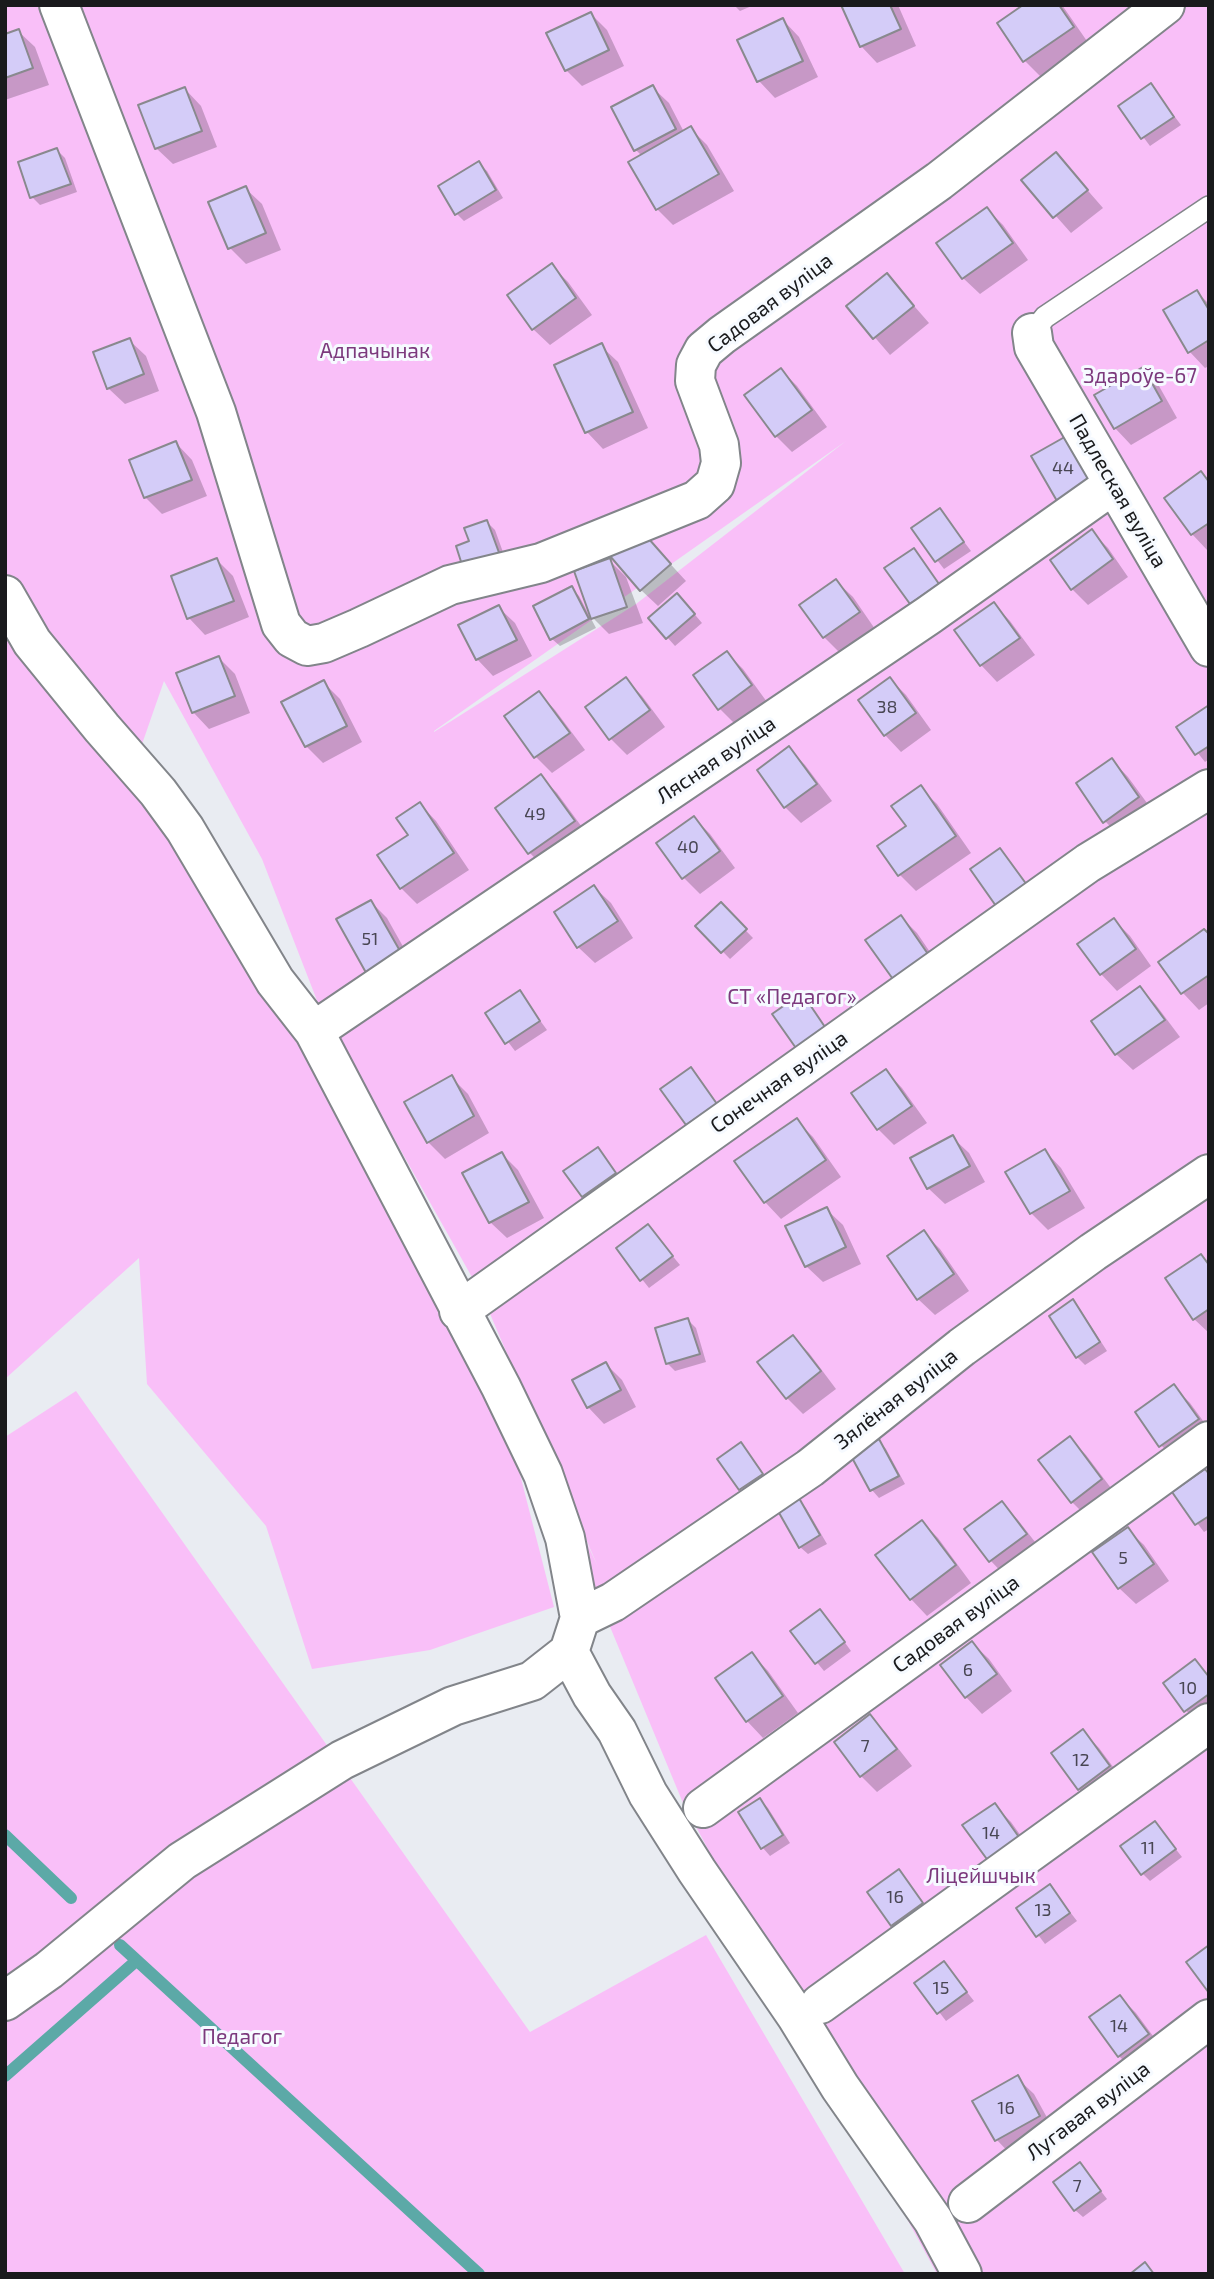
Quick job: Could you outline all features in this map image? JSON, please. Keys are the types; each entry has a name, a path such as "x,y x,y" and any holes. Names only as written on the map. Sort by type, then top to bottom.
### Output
{"street":[{"name":"Садовая вуліца","path":"59,5 216,412 281,624 292,638 307,646 324,643 450,585 541,563 697,499 715,484 721,463 719,444 695,380 696,365 704,350 939,181 1165,5"},
{"name":"Падлеская вуліца","path":"1032,333 1034,347 1209,647"},
{"name":"Лясная вуліца","path":"314,1031 907,630 1114,484"},
{"path":"5,595 33,642 159,792 185,829 275,981 314,1031 501,1387 543,1474 565,1538 574,1635 592,1695 617,1731 648,1794 696,1871 797,2017 840,2087 933,2220 962,2274"},
{"name":"Сонечная вуліца","path":"460,1311 1088,863 1209,789"},
{"name":"Зялёная вуліца","path":"5,2001 49,1970 182,1861 342,1760 453,1706 532,1681 574,1635 613,1602 810,1468 962,1347 1093,1252 1209,1174"},
{"name":"Садовая вуліца","path":"703,1808 1209,1441"},
{"path":"820,2004 1209,1723"},
{"name":"Лугавая вуліца","path":"968,2203 1209,2019"}],"lane":[{"path":"1032,333 1045,317 1209,206"}],"green space":[{"path":"5,5 1209,5 1209,1426 683,1803 478,1308 598,1567 482,1295 318,1003 262,859 164,681 134,767 473,1297 554,1607 430,1650 312,1669 266,1526 147,1384 139,1258 5,1379","holes":["846,441 636,604 434,732 434,731"]},
{"name":"Педагог","path":"76,1391 530,2032 706,1935 905,2274 5,2274 5,1437"},
{"name":"Ліцейшчык","path":"1209,1431 1209,2274 937,2274 685,1806"}],"building":[{"path":"841,5 890,5 901,29 860,47"},
{"path":"1023,5 1059,5 1074,27 1023,62 997,23"},
{"path":"591,12 609,50 565,71 546,33"},
{"path":"783,18 803,61 757,82 737,40"},
{"path":"19,29 33,68 5,78 5,34"},
{"path":"1151,83 1174,117 1141,139 1118,106"},
{"path":"653,85 676,129 634,151 611,107"},
{"path":"185,87 202,131 155,149 138,105"},
{"path":"691,126 719,174 656,210 628,162"},
{"path":"57,148 71,184 30,198 18,162"},
{"path":"1056,152 1088,190 1053,218 1021,180"},
{"path":"479,161 496,190 455,215 438,186"},
{"path":"246,186 266,233 228,249 208,202"},
{"path":"987,207 1013,243 962,279 936,243"},
{"path":"552,263 576,298 532,330 507,295"},
{"path":"887,273 914,306 873,339 846,306"},
{"path":"1197,290 1209,310 1209,340 1188,353 1163,310"},
{"path":"130,338 144,374 107,389 93,352"},
{"path":"602,343 633,412 585,433 554,365"},
{"path":"1143,367 1162,401 1114,429 1094,395"},
{"path":"781,368 812,410 775,437 744,395"},
{"path":"1070,434 1095,479 1057,501 1031,456"},
{"path":"176,441 192,480 144,498 129,460"},
{"path":"1201,471 1209,482 1209,523 1191,535 1164,498"},
{"path":"940,508 964,542 935,562 911,528"},
{"path":"487,520 501,558 464,571 456,546 469,541 464,528"},
{"path":"1092,529 1113,559 1071,590 1050,560"},
{"path":"641,530 671,564 640,591 610,556"},
{"path":"914,548 939,584 910,604 884,568"},
{"path":"217,558 234,601 187,619 171,576"},
{"path":"610,558 627,607 591,619 574,571"},
{"path":"836,579 860,612 823,638 799,605"},
{"path":"572,586 589,619 550,640 533,606"},
{"path":"677,593 695,614 666,639 648,618"},
{"path":"994,602 1020,638 980,666 954,630"},
{"path":"499,605 517,640 476,660 458,625"},
{"path":"727,651 752,685 718,710 693,675"},
{"path":"219,656 235,696 192,713 176,673"},
{"path":"626,677 650,710 609,740 585,707"},
{"path":"890,677 916,713 884,736 858,700"},
{"path":"324,680 347,726 305,747 281,702"},
{"path":"539,691 570,733 534,758 504,716"},
{"path":"1209,705 1209,746 1195,755 1176,727"},
{"path":"789,746 817,784 784,808 757,770"},
{"path":"1112,758 1139,797 1103,823 1076,783"},
{"path":"541,774 575,821 528,854 495,808"},
{"path":"921,785 956,836 898,876 877,846 906,826 891,806"},
{"path":"420,802 454,853 400,889 377,855 408,835 396,818"},
{"path":"694,816 720,851 682,879 656,843"},
{"path":"1000,848 1027,885 996,906 970,869"},
{"path":"594,885 618,921 577,948 554,912"},
{"path":"371,900 404,958 369,978 336,919"},
{"path":"721,902 747,929 721,953 695,926"},
{"path":"901,915 930,957 895,982 865,940"},
{"path":"1114,918 1136,949 1100,975 1077,944"},
{"path":"1204,929 1209,934 1209,975 1181,994 1158,962"},
{"path":"1140,986 1165,1020 1115,1055 1091,1021"},
{"path":"520,990 540,1021 505,1044 485,1013"},
{"path":"802,993 827,1030 798,1051 772,1014"},
{"path":"691,1067 717,1104 686,1125 660,1089"},
{"path":"886,1069 912,1106 877,1130 851,1093"},
{"path":"452,1075 474,1116 427,1143 404,1102"},
{"path":"797,1118 826,1160 764,1203 734,1161"},
{"path":"953,1135 970,1166 927,1189 910,1158"},
{"path":"598,1147 616,1173 582,1197 563,1171"},
{"path":"1045,1149 1070,1191 1030,1214 1005,1172"},
{"path":"502,1152 529,1202 489,1223 462,1173"},
{"path":"827,1207 846,1247 805,1267 785,1226"},
{"path":"648,1224 673,1256 640,1281 616,1248"},
{"path":"924,1230 954,1274 917,1300 887,1256"},
{"path":"1201,1254 1209,1265 1209,1309 1193,1320 1165,1278"},
{"path":"1073,1299 1100,1342 1076,1358 1049,1316"},
{"path":"688,1318 700,1354 666,1364 655,1328"},
{"path":"793,1335 821,1371 786,1399 757,1362"},
{"path":"606,1362 621,1390 587,1408 572,1380"},
{"path":"1174,1384 1199,1419 1159,1447 1135,1412"},
{"path":"1070,1436 1102,1479 1071,1503 1038,1460"},
{"path":"879,1439 899,1476 870,1491 850,1454"},
{"path":"741,1442 763,1474 739,1490 717,1459"},
{"path":"1205,1469 1209,1474 1209,1516 1195,1525 1172,1492"},
{"path":"799,1498 820,1535 799,1548 778,1511"},
{"path":"1002,1501 1027,1534 989,1562 964,1529"},
{"path":"922,1520 956,1565 910,1600 875,1555"},
{"path":"1128,1527 1154,1564 1118,1589 1092,1552"},
{"path":"820,1609 845,1642 815,1664 790,1631"},
{"path":"972,1641 997,1674 965,1698 940,1665"},
{"path":"752,1652 783,1696 746,1722 715,1678"},
{"path":"1195,1659 1209,1677 1209,1694 1184,1712 1163,1683"},
{"path":"870,1714 897,1749 860,1777 834,1742"},
{"path":"1083,1729 1110,1766 1078,1790 1051,1753"},
{"path":"760,1798 783,1835 761,1849 738,1812"},
{"path":"995,1803 1021,1840 989,1862 962,1825"},
{"path":"1155,1821 1176,1849 1141,1875 1120,1846"},
{"path":"899,1869 923,1903 891,1926 867,1892"},
{"path":"1050,1884 1070,1913 1036,1937 1016,1908"},
{"path":"1209,1945 1209,1993 1186,1962"},
{"path":"944,1961 967,1992 937,2014 914,1983"},
{"path":"1120,1995 1149,2034 1118,2057 1089,2017"},
{"path":"1018,2075 1040,2116 995,2141 972,2101"},
{"path":"1080,2162 1101,2191 1074,2211 1053,2182"},
{"path":"1145,2262 1154,2274 1130,2274"}],"waterway":[{"path":"5,1835 71,1898"},
{"path":"120,1945 479,2274"},
{"path":"5,2076 136,1961"}],"park label":[{"name":"Адпачынак","path":"375,351"},
{"name":"Здароўе-67","path":"1140,376"},
{"name":"СТ «Педагог»","path":"792,997"}]}
